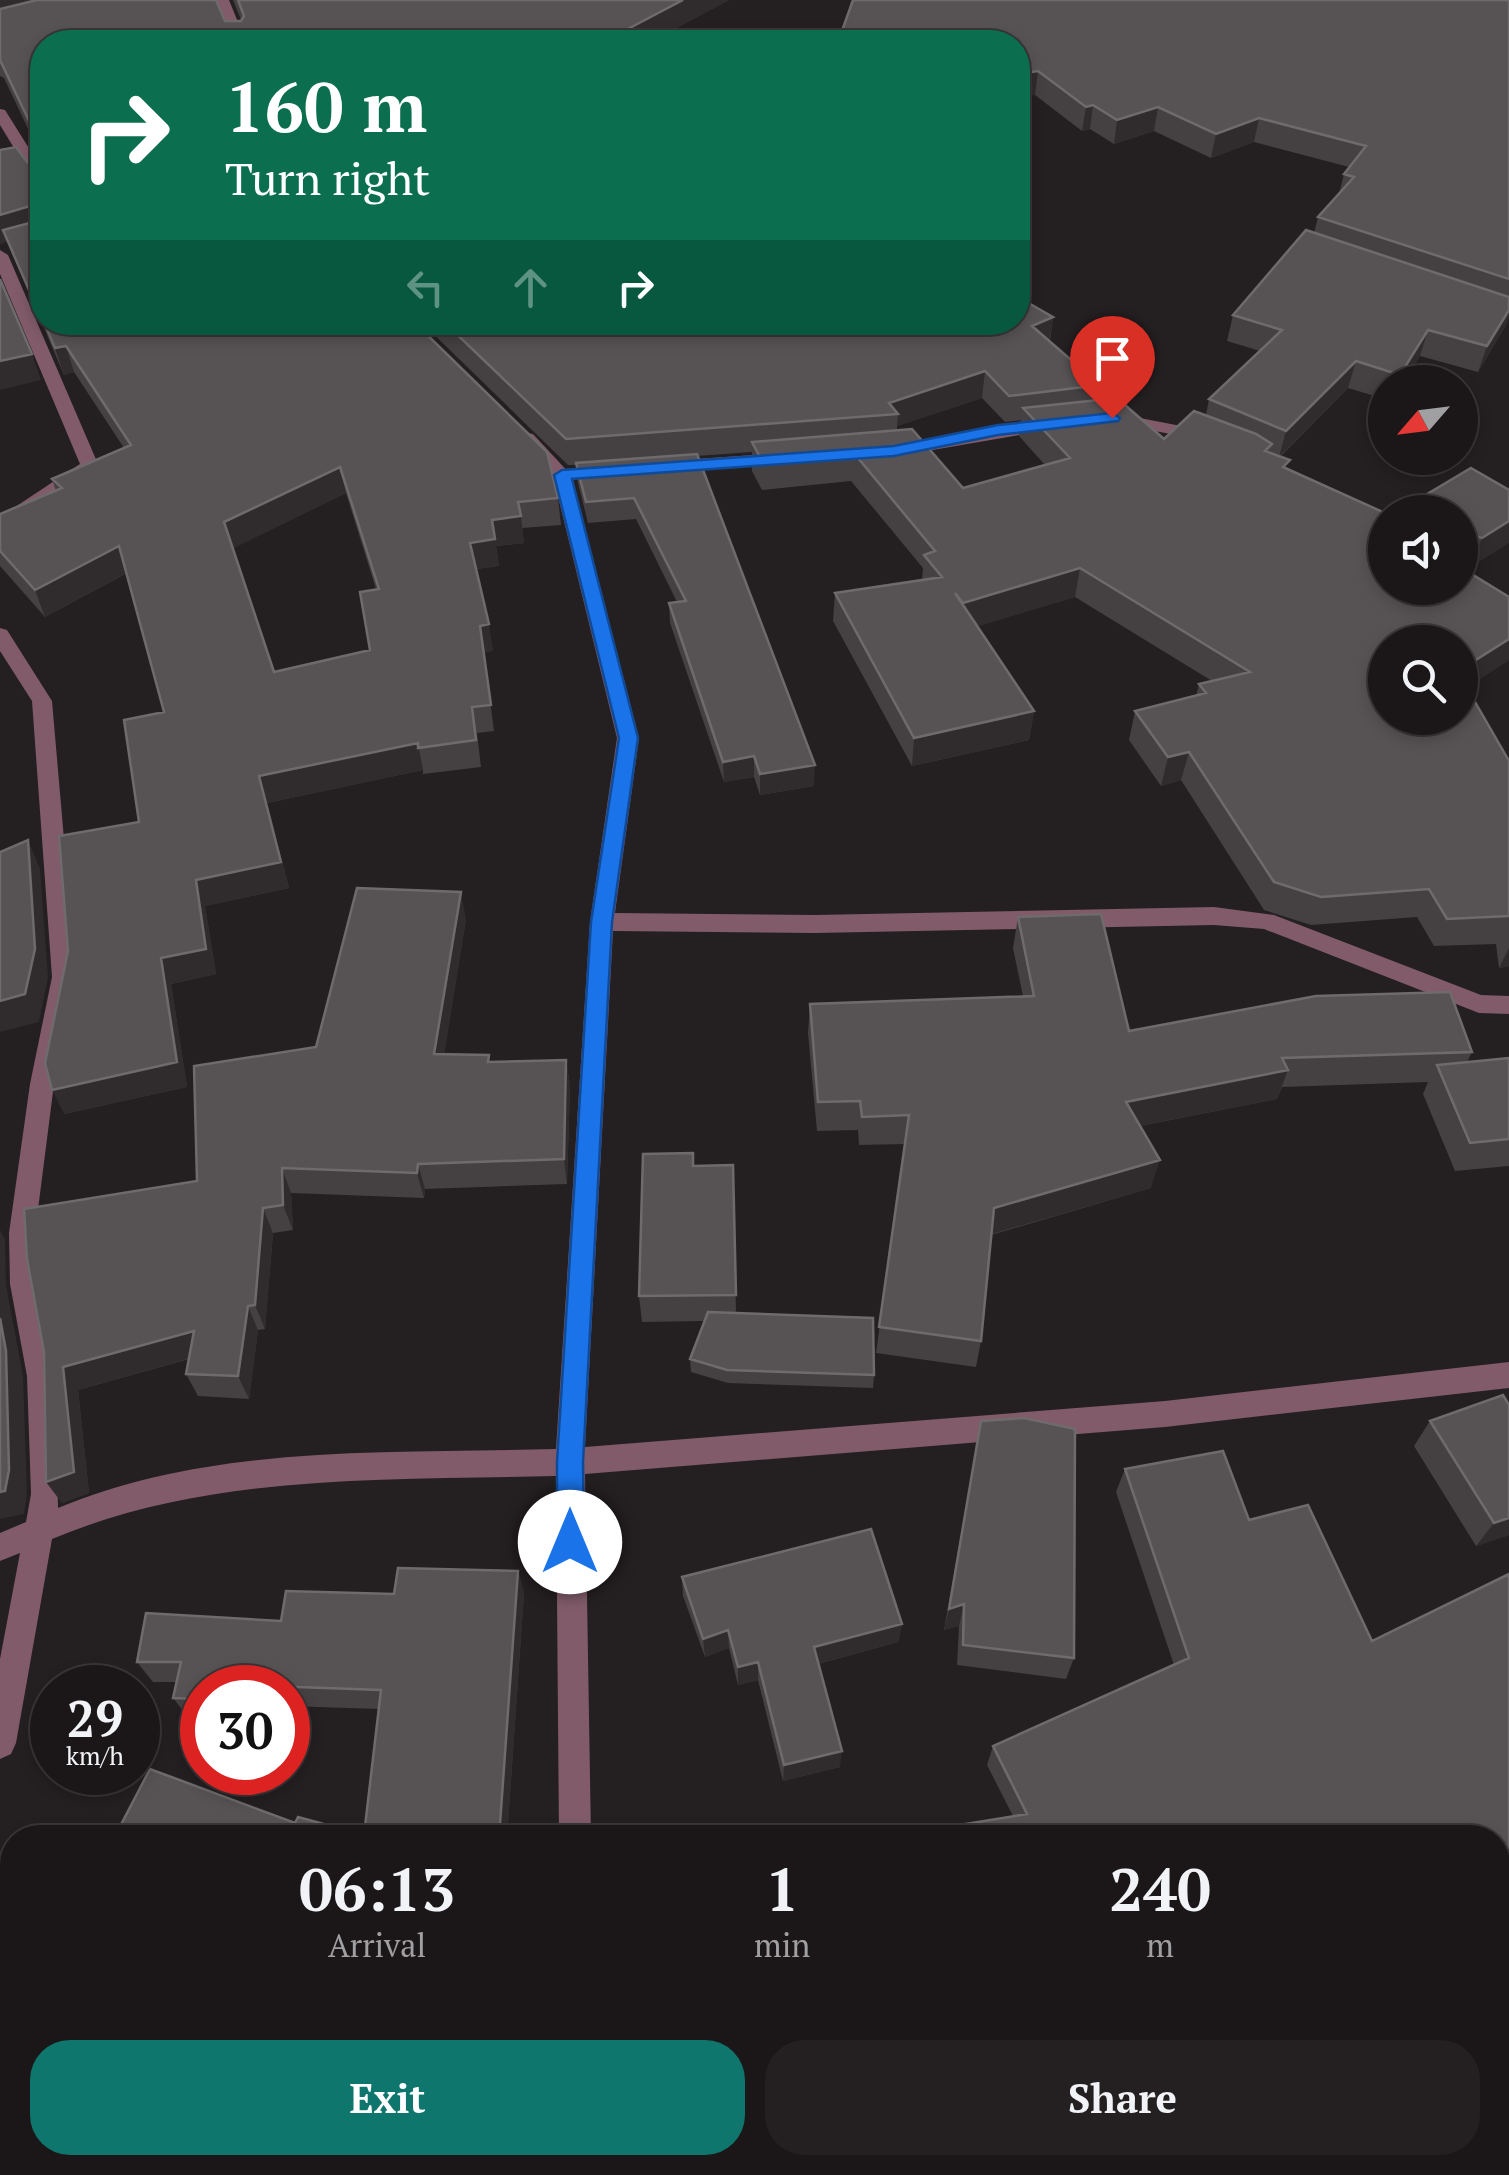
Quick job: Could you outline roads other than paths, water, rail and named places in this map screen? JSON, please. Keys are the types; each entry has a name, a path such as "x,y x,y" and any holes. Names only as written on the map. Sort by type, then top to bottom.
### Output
{"street":[{"path":"222,0 233,30"},
{"path":"0,113 30,161"},
{"path":"5,250 30,313"},
{"path":"0,525 84,473 90,464 39,335"},
{"path":"875,452 1112,418 1190,430 1224,442"},
{"path":"508,421 572,474 628,738 602,922 570,1462 574,1825"},
{"path":"641,469 798,458"},
{"path":"0,634 42,701 64,977 42,1084 22,1233 24,1284 40,1376 46,1494 0,1744"},
{"path":"28,851 55,835"},
{"path":"602,922 796,924 1214,916 1266,921 1479,1004 1509,1005"},
{"path":"0,1547 107,1502 195,1481 310,1470 570,1462 1165,1414 1509,1376"}]}
